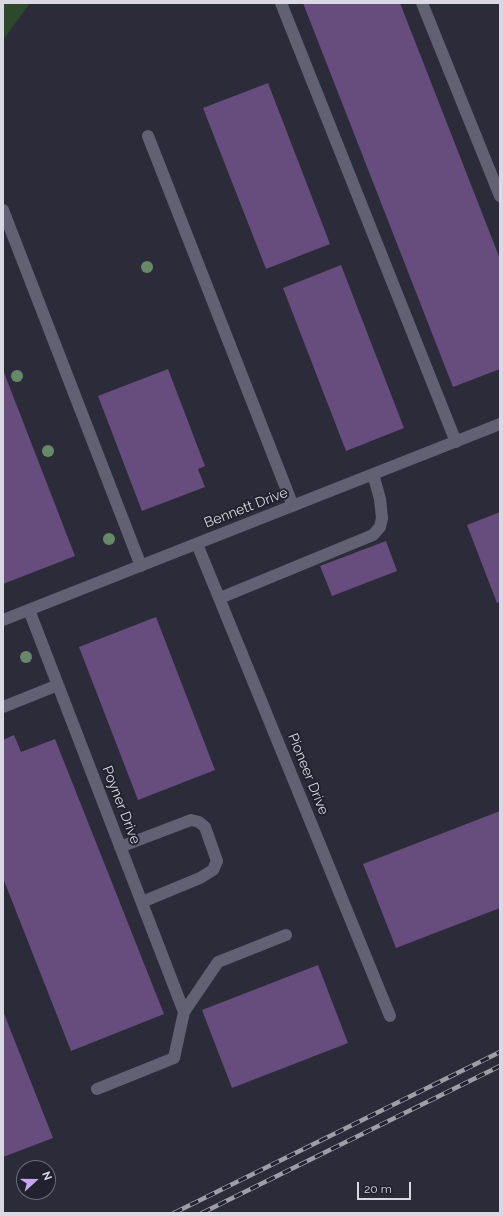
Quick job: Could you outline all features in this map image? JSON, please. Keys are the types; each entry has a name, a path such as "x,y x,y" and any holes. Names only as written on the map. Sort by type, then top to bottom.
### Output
{"street":[{"path":"282,3 456,442"},
{"path":"422,3 500,196"},
{"path":"148,136 293,506"},
{"path":"3,210 141,566"},
{"name":"Bennett Drive","path":"3,620 500,424"},
{"path":"220,598 373,535 380,527 382,518 380,499 373,474"},
{"name":"Pioneer Drive","path":"197,544 390,1016"},
{"name":"Poyner Drive","path":"30,610 184,1012"},
{"path":"3,707 58,684"},
{"path":"120,846 191,820 199,822 205,827 217,861 212,870 200,878 142,902"},
{"path":"97,1089 174,1058 184,1012 218,962 286,935"}],"green space":[{"path":"3,3 30,3 3,40"}],"building":[{"path":"303,3 400,3 500,259 500,369 453,387"},
{"path":"268,83 330,244 266,269 203,108"},
{"path":"341,265 404,428 346,451 283,288"},
{"path":"168,369 205,466 198,469 205,487 142,511 98,396"},
{"path":"3,370 75,556 3,584"},
{"path":"500,512 500,602 497,603 467,525"},
{"path":"386,541 397,571 332,596 320,566"},
{"path":"156,617 215,770 138,800 79,647"},
{"path":"14,735 21,752 55,739 164,1014 71,1051 3,878 3,740"},
{"path":"500,811 500,908 396,948 363,864"},
{"path":"318,965 348,1043 232,1088 202,1010"},
{"path":"3,1011 53,1138 3,1157"}],"railway":[{"path":"174,1213 500,1052"},
{"path":"202,1213 500,1066"}]}
